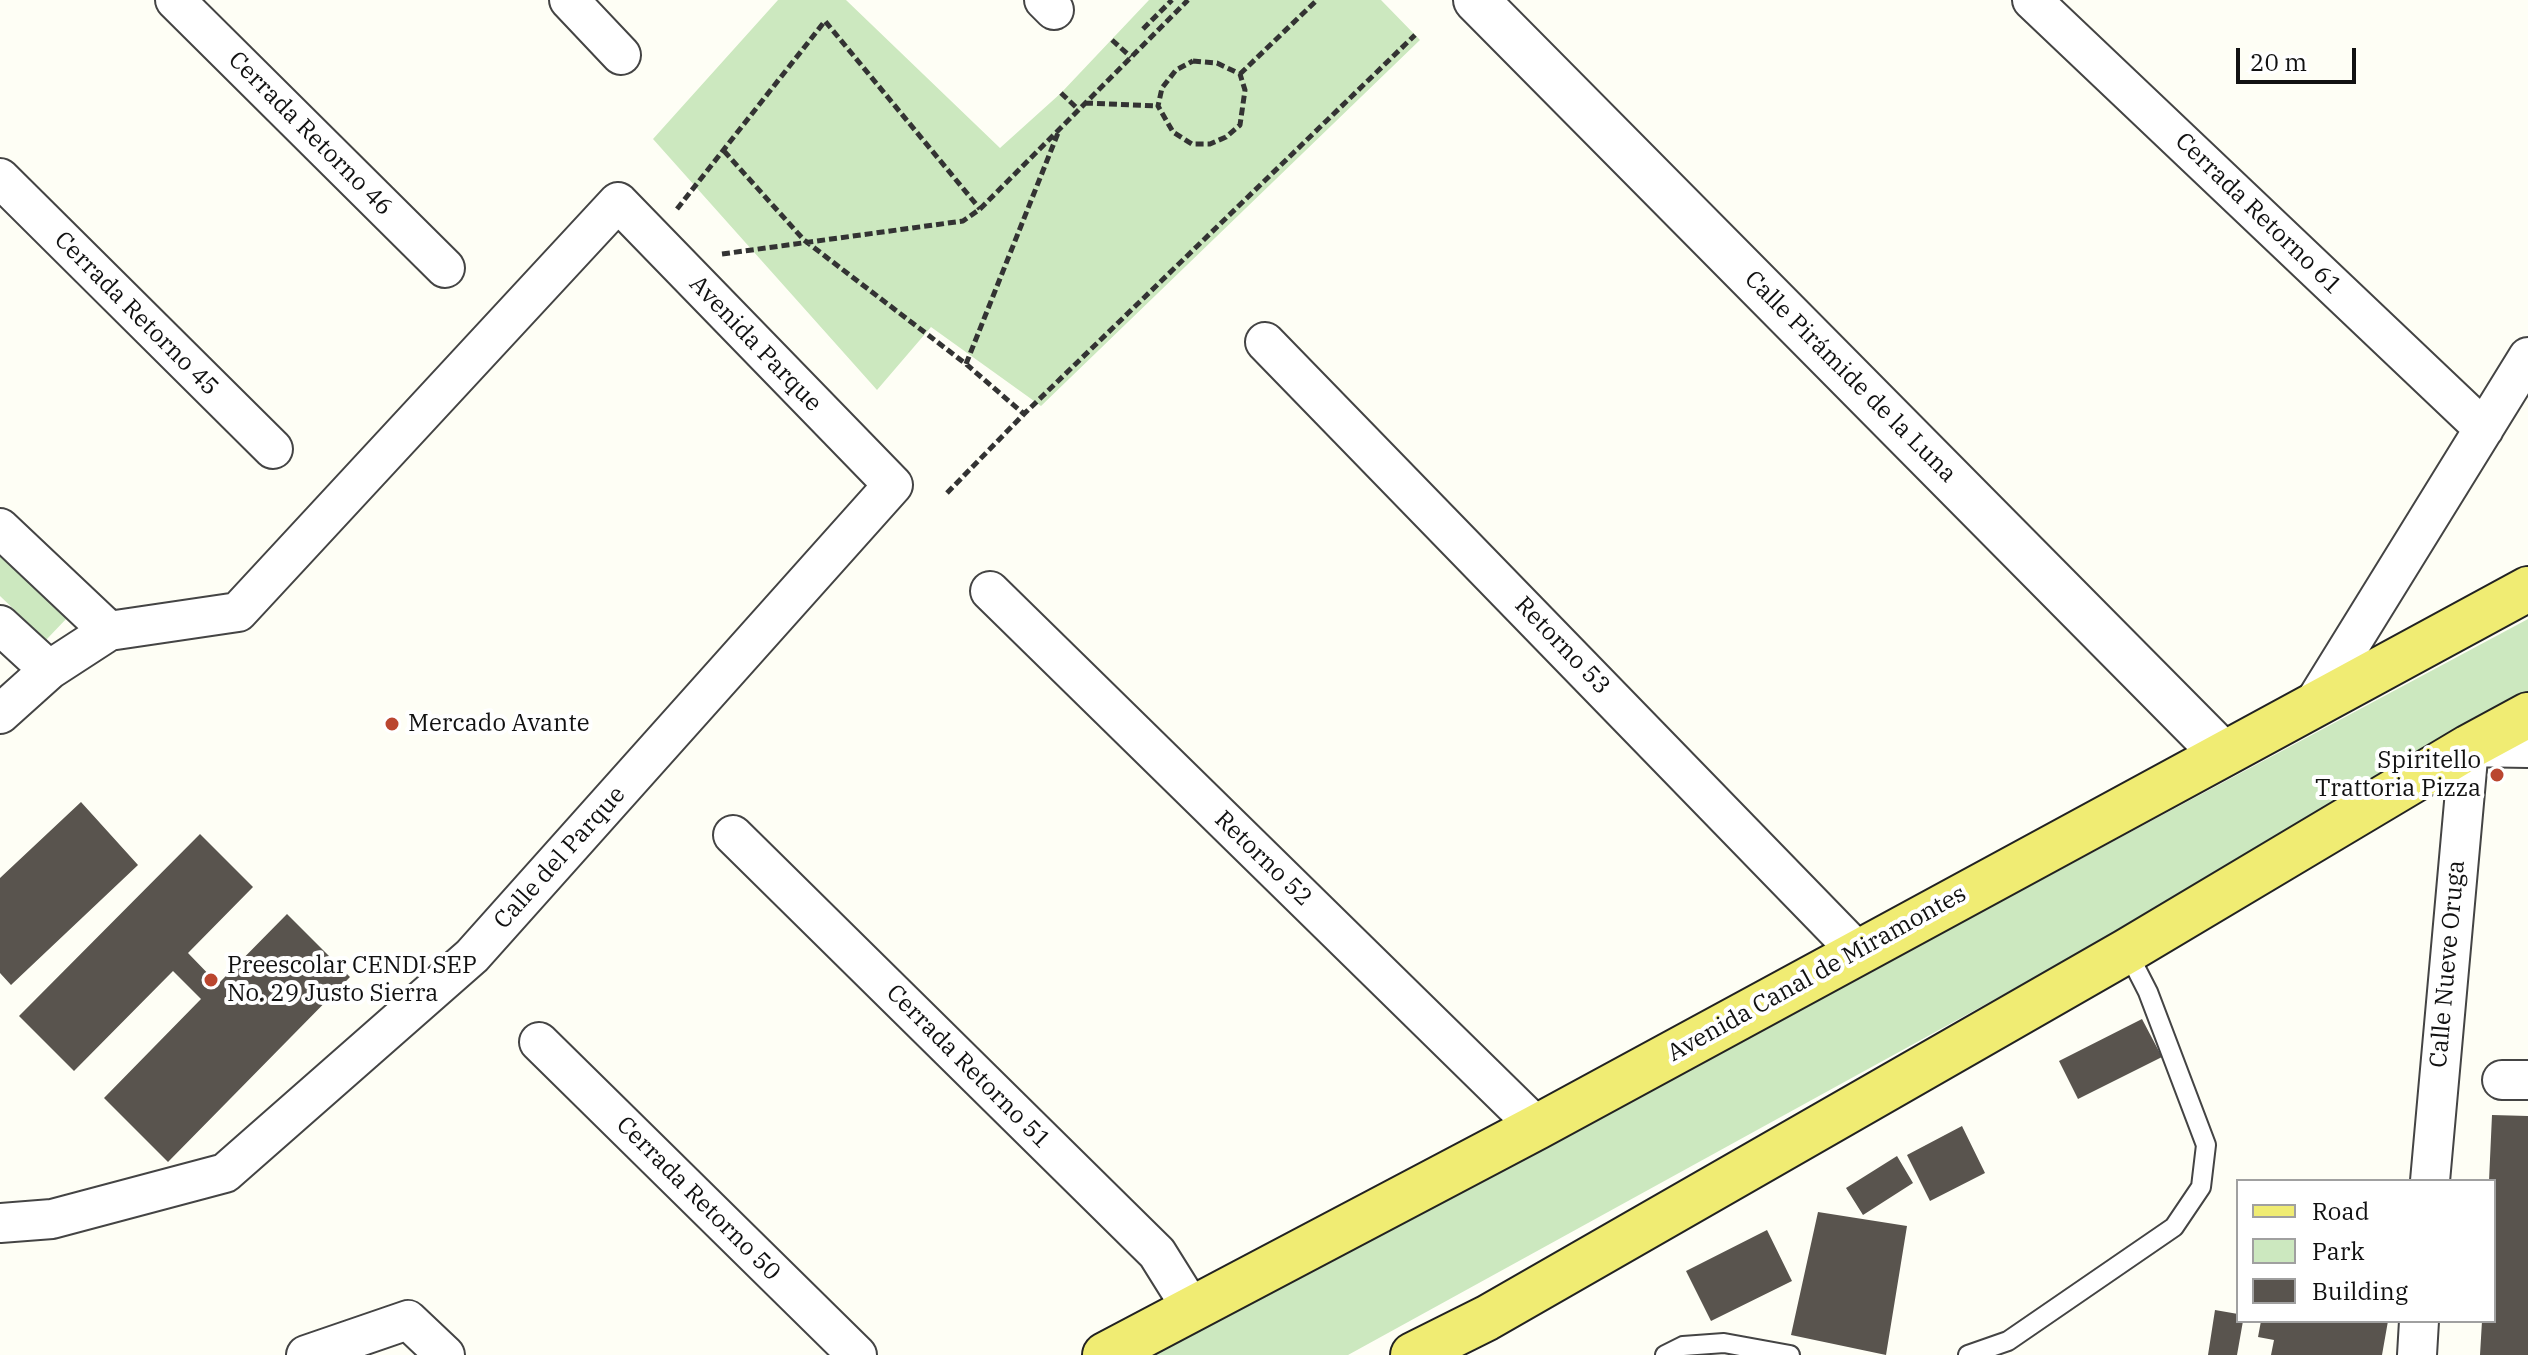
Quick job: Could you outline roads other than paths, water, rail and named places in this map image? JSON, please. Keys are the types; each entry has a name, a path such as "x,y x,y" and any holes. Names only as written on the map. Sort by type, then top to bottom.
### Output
{"main road":[{"name":"Avenida Canal de Miramontes","path":"1105,1355 1537,1127 2528,589"},
{"path":"1413,1355 1487,1318 2127,951 2528,715"}],"street":[{"name":"Cerrada Retorno 46","path":"175,0 445,268"},
{"path":"569,0 621,55"},
{"name":"Calle Pirámide de la Luna","path":"1476,0 2223,754"},
{"name":"Cerrada Retorno 61","path":"2032,0 2484,429"},
{"name":"Cerrada Retorno 45","path":"0,178 273,449"},
{"name":"Avenida Parque","path":"109,631 238,612 618,202 893,485"},
{"name":"Retorno 53","path":"1265,342 1857,951"},
{"path":"2313,705 2528,357"},
{"name":"Calle del Parque","path":"0,1223 52,1219 225,1173 472,956 893,485"},
{"path":"0,528 109,631 49,670 0,714"},
{"name":"Retorno 52","path":"990,591 1537,1127"},
{"path":"0,625 49,670"},
{"path":"2469,747 2528,748"},
{"name":"Calle Nueve Oruga","path":"2430,1179 2469,747"},
{"name":"Cerrada Retorno 51","path":"733,835 1157,1253 1192,1309"},
{"name":"Cerrada Retorno 50","path":"539,1042 857,1355"},
{"path":"306,1355 408,1320 445,1355"},
{"path":"2417,1355 2419,1323"}],"lane":[{"path":"1968,1355 2007,1348 2174,1227 2201,1187 2206,1145 2148,992 2127,951"},
{"path":"1665,1355 1683,1346 1724,1343 1790,1355"}],"place":[{"name":"Mercado Avante","path":"392,724"},
{"name":"Spiritello Trattoria Pizza","path":"2497,775"},
{"name":"Preescolar CENDI SEP No. 29 Justo Sierra","path":"211,980"}]}
